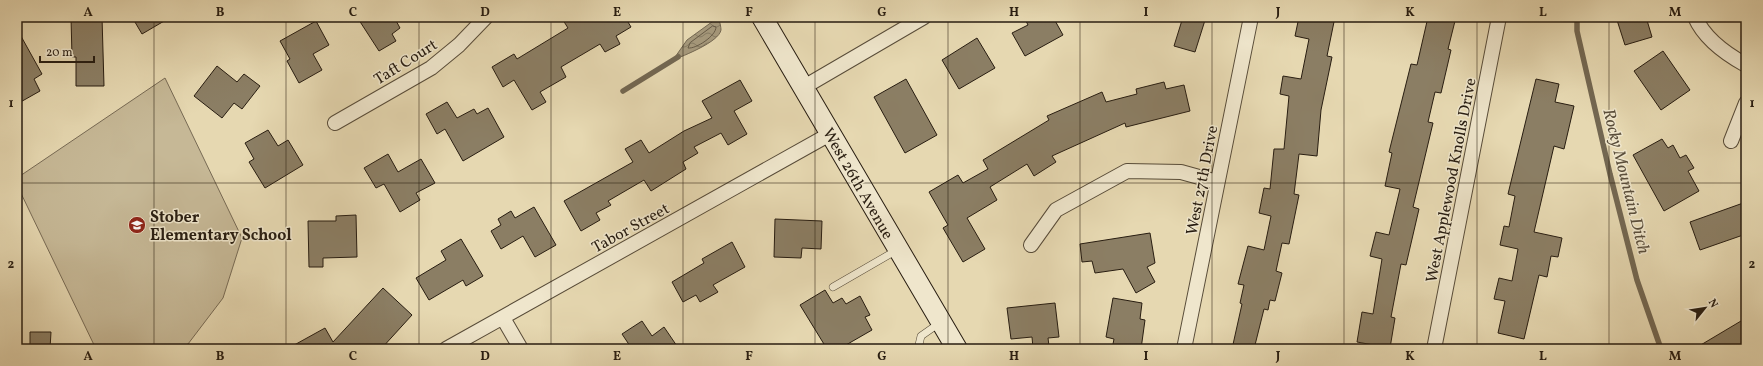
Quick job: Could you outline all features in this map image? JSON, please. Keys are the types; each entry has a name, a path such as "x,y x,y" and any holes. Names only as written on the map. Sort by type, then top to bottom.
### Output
{"street":[{"name":"Taft Court","path":"335,123 430,68 459,46 486,17"},
{"name":"West 26th Avenue","path":"762,17 957,349"},
{"path":"804,87 924,17"},
{"name":"West 27th Drive","path":"1184,349 1251,17"},
{"name":"West Applewood Knolls Drive","path":"1434,349 1499,17"},
{"path":"1695,17 1699,26 1727,54 1746,65"},
{"path":"1731,141 1746,103"},
{"name":"Tabor Street","path":"446,349 830,134"},
{"path":"1031,245 1056,210 1126,171 1181,172 1217,182"},
{"path":"503,318 521,349"}],"lane":[{"path":"833,287 898,249"},
{"path":"918,349 921,336 941,322"}],"shaded area":[{"name":"Stober Elementary School","path":"165,78 242,238 223,298 188,344 178,349 96,349 17,185 17,178"}],"water":[{"path":"716,19 719,20 721,30 719,35 708,44 673,60 687,40"}],"building":[{"path":"71,17 102,17 104,86 76,86 76,57 72,57"},
{"path":"132,17 171,17 142,34"},
{"path":"357,17 394,17 400,28 392,34 396,41 379,51"},
{"path":"561,17 625,17 631,27 616,36 620,44 605,52 600,44 561,67 566,77 540,92 546,102 532,110 514,80 503,87 492,67 514,54 517,59 568,28"},
{"path":"1024,17 1053,17 1063,35 1025,56 1012,33 1028,25"},
{"path":"1183,17 1206,17 1195,52 1174,46"},
{"path":"1299,17 1335,17 1327,56 1332,57 1321,110 1317,156 1299,154 1294,194 1299,195 1289,244 1282,243 1276,271 1282,273 1275,301 1270,300 1268,310 1264,309 1254,349 1232,349 1242,304 1240,303 1244,285 1238,284 1248,246 1264,250 1271,216 1259,213 1264,188 1270,189 1274,149 1284,149 1289,96 1280,94 1283,76 1301,79 1309,39 1295,36"},
{"path":"1428,17 1456,17 1448,49 1451,50 1441,93 1435,92 1428,122 1433,123 1413,207 1419,209 1406,265 1401,264 1391,317 1395,318 1390,348 1357,342 1362,312 1373,314 1382,259 1370,256 1376,232 1389,235 1400,189 1385,186 1392,153 1389,152 1411,64 1417,65"},
{"path":"1616,17 1646,17 1652,37 1625,45"},
{"path":"316,21 329,45 313,54 322,70 299,83 287,61 290,59 280,41"},
{"path":"17,29 42,74 34,79 40,91 17,104"},
{"path":"977,38 995,68 959,89 942,60"},
{"path":"1663,51 1690,90 1661,110 1634,71"},
{"path":"217,66 237,82 244,74 260,86 242,109 234,103 222,118 194,96"},
{"path":"906,79 937,135 905,153 874,97"},
{"path":"1536,79 1559,84 1555,102 1574,106 1564,149 1554,146 1534,232 1562,238 1558,257 1551,256 1547,277 1539,275 1524,339 1498,333 1505,301 1494,299 1499,278 1512,281 1518,249 1500,245 1504,226 1509,227 1515,196 1508,194"},
{"path":"740,80 752,101 734,111 747,134 728,145 721,133 694,147 698,153 683,162 686,169 651,191 644,180 608,201 611,205 596,213 600,220 581,231 564,201 633,162 625,149 641,140 649,153 684,131 712,118 702,101"},
{"path":"1164,82 1166,89 1184,85 1190,111 1126,127 1125,123 1052,156 1056,162 1034,176 1027,164 990,187 997,200 967,218 985,249 963,262 943,228 948,225 929,192 958,175 963,183 988,169 983,160 1049,120 1047,116 1102,92 1106,102 1137,94 1136,89"},
{"path":"447,102 457,118 474,109 477,114 488,108 504,137 463,161 445,129 437,134 426,114"},
{"path":"268,130 278,146 288,140 303,165 265,188 249,162 254,159 245,143"},
{"path":"1662,139 1668,148 1673,145 1680,158 1686,155 1694,168 1688,171 1699,191 1664,211 1633,155"},
{"path":"388,154 398,172 421,159 435,183 416,193 420,200 400,212 384,184 376,188 364,168"},
{"path":"1746,202 1746,234 1700,250 1690,222"},
{"path":"534,207 556,245 535,257 523,236 501,249 491,231 501,225 498,219 511,211 515,218"},
{"path":"356,215 357,257 323,258 323,267 309,267 308,221 336,221 336,216"},
{"path":"775,219 822,221 821,249 802,248 801,258 774,257"},
{"path":"1150,233 1155,263 1147,267 1155,282 1136,293 1123,269 1095,273 1092,261 1082,262 1080,244"},
{"path":"461,239 483,276 466,286 463,280 429,300 416,278 446,260 441,251"},
{"path":"732,242 745,267 713,285 718,292 700,302 696,295 683,302 672,282 704,263 702,259"},
{"path":"383,288 412,315 381,349 287,349 325,328 333,342"},
{"path":"825,290 833,303 842,298 846,304 860,296 870,315 865,317 872,330 839,349 827,349 800,305"},
{"path":"1113,298 1142,303 1140,319 1145,320 1141,349 1112,349 1114,339 1106,337"},
{"path":"1055,303 1059,337 1048,338 1049,346 1033,348 1032,337 1011,339 1007,308"},
{"path":"642,321 652,336 664,327 679,349 632,349 622,334"},
{"path":"1741,321 1746,329 1746,349 1694,349"},
{"path":"30,332 51,332 50,349 30,349"}],"waterway":[{"name":"Rocky Mountain Ditch","path":"1577,17 1577,31 1610,174 1637,280 1661,349"},
{"path":"623,91 678,57"}],"place":[{"name":"Stober Elementary School","path":"137,225"}]}
